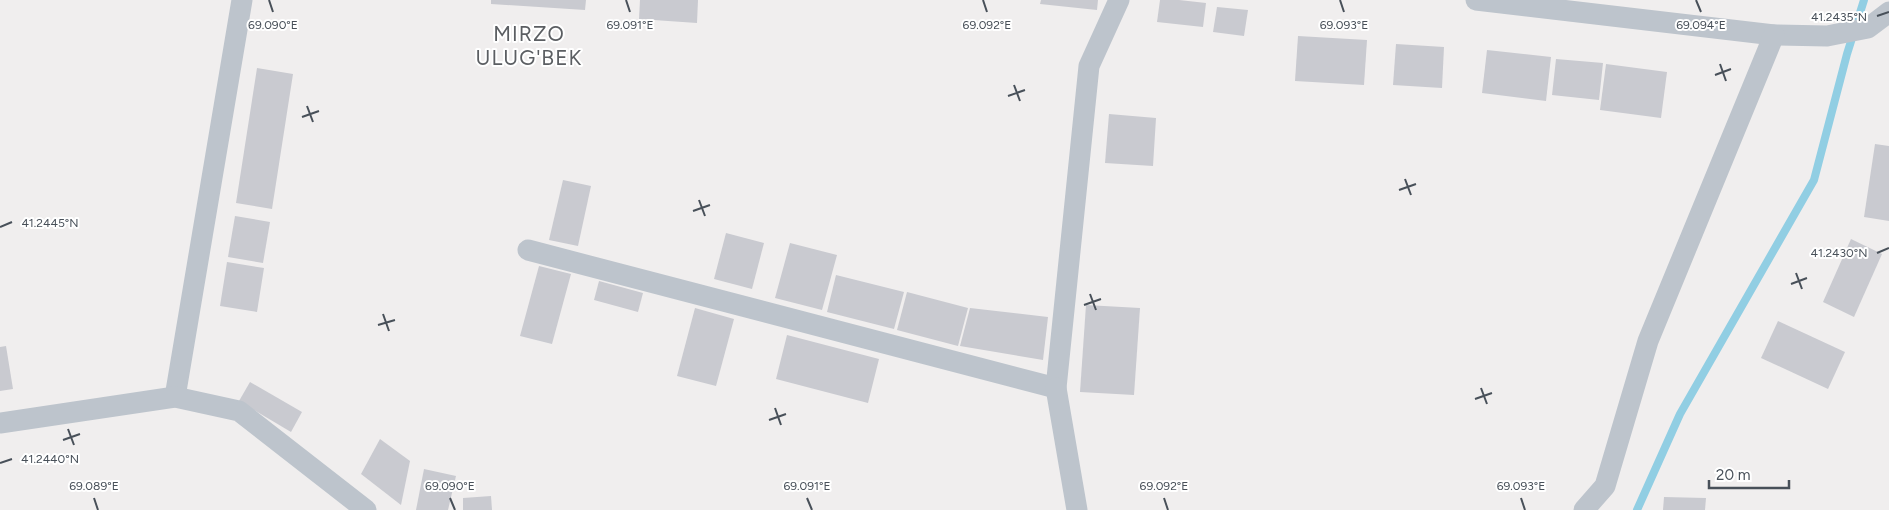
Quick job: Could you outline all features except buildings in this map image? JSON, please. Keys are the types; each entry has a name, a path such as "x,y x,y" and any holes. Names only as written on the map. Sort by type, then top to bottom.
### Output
{"street":[{"path":"175,397 242,0"},
{"path":"1077,510 1056,388 1089,66 1118,0"},
{"path":"1476,0 1774,35 1827,36 1868,28 1889,12"},
{"path":"1584,510 1605,486 1648,341 1774,35"},
{"path":"528,250 1056,388"},
{"path":"0,423 175,397 239,411 366,510"}],"waterway":[{"path":"1637,510 1680,414 1814,180 1847,54 1864,0"}],"district":[{"name":"MIRZO ULUG'BEK","path":"529,46"}]}
